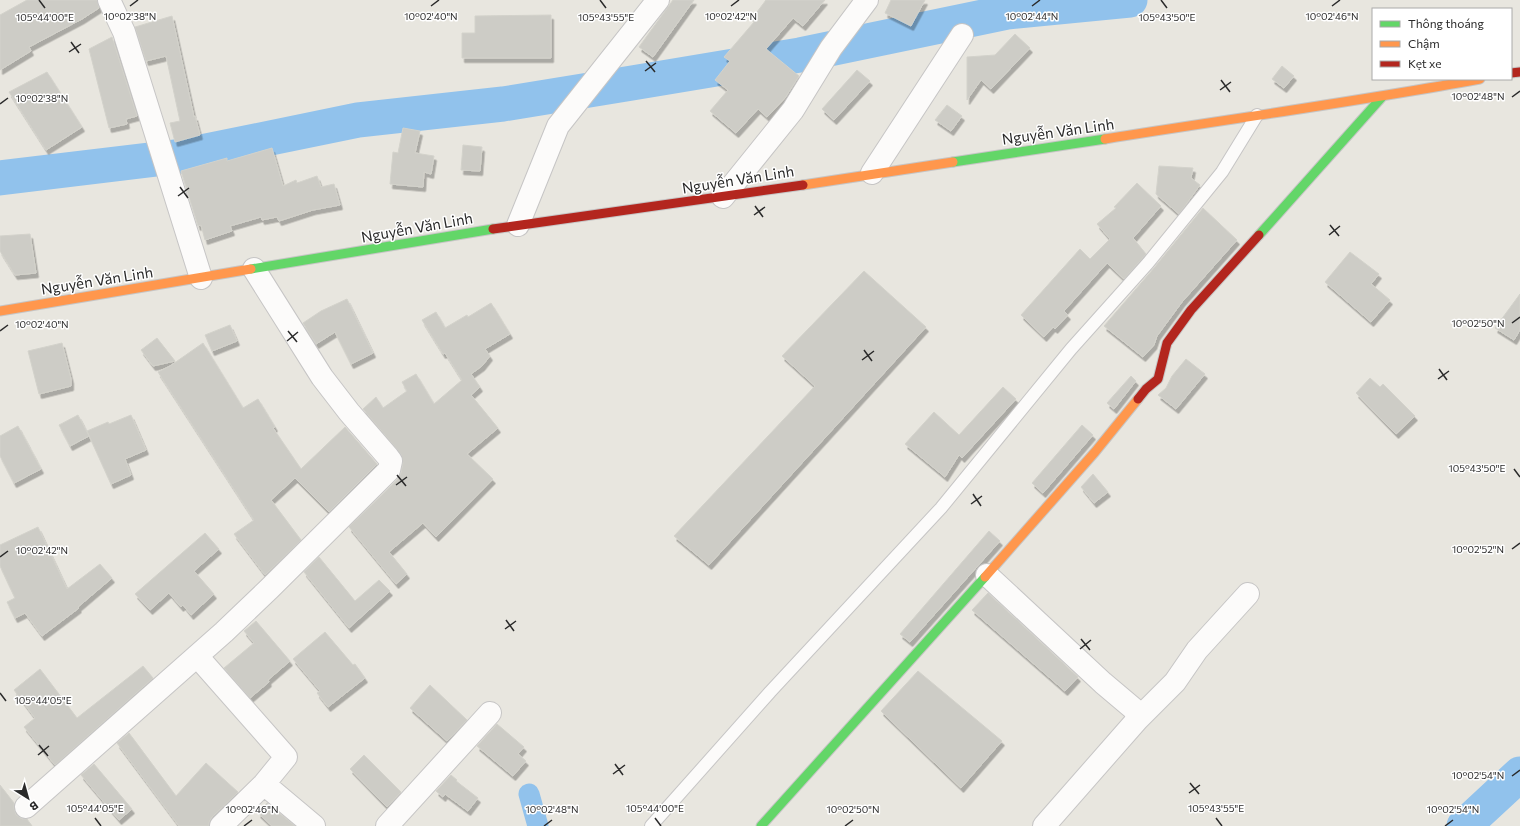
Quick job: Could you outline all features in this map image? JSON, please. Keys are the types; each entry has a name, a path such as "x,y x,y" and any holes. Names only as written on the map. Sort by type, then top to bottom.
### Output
{"main road":[{"name":"Nguyễn Văn Linh","path":"0,311 518,224 723,197 872,173 1382,97 1475,80"},
{"path":"761,826 988,575 1095,452 1146,390 1158,379 1168,343 1191,310 1382,97"}],"street":[{"path":"109,0 124,32 202,278"},
{"path":"518,224 558,126 658,0"},
{"path":"723,197 794,110 831,48 867,0"},
{"path":"872,173 962,35"},
{"path":"26,806 197,656 269,589 386,475 391,466 391,461 349,412 322,377 254,269"},
{"path":"988,575 1103,683 1135,710 1137,720"},
{"path":"1044,826 1137,720 1175,682 1197,650 1248,594"},
{"path":"197,656 286,757 264,784 221,826"},
{"path":"387,826 490,713"},
{"path":"264,784 314,826"}],"lane":[{"path":"651,826 770,692 941,508 1070,349 1148,263 1222,172 1256,115"}],"building":[{"path":"27,0 97,0 99,8 82,19 29,47 31,51 0,70 0,15"},
{"path":"673,0 694,0 653,57 639,47"},
{"path":"766,0 825,0 803,26 793,18 766,49 799,76 785,98 767,117 758,109 736,133 710,111 728,90 715,80 730,61 724,57 754,22 751,20"},
{"path":"891,0 925,0 911,26 885,13"},
{"path":"551,15 551,58 462,58 462,33 475,33 475,16"},
{"path":"172,16 194,117 195,116 200,135 175,142 170,123 180,121 166,56 146,61 135,27"},
{"path":"1015,34 1030,48 991,89 981,80 967,100 967,57 995,55"},
{"path":"112,37 137,116 126,119 127,124 109,128 89,49"},
{"path":"1282,66 1294,76 1284,88 1272,79"},
{"path":"857,70 870,81 834,120 822,109"},
{"path":"47,72 82,127 46,150 9,92"},
{"path":"947,105 962,116 951,131 935,120"},
{"path":"403,128 420,131 415,153 434,156 431,174 424,172 423,187 390,184 393,152 398,153"},
{"path":"463,145 482,147 480,171 461,170"},
{"path":"272,148 283,186 296,180 297,183 317,176 321,187 334,184 340,205 313,210 279,221 277,217 262,220 261,217 230,226 232,231 205,240 201,225 198,226 181,171 227,158 227,161"},
{"path":"1159,166 1193,168 1191,178 1200,185 1179,214 1156,194"},
{"path":"1137,183 1161,206 1133,238 1146,254 1124,279 1107,263 1064,311 1068,315 1055,329 1053,327 1044,337 1021,315 1080,249 1090,259 1110,239 1097,224 1116,208 1114,207"},
{"path":"1203,208 1237,240 1182,302 1157,336 1154,345 1143,357 1104,326"},
{"path":"30,234 36,273 15,275 0,251 0,236"},
{"path":"1350,252 1379,274 1371,284 1390,300 1371,322 1325,282"},
{"path":"864,271 926,327 709,565 674,536 815,386 782,356"},
{"path":"1520,294 1520,330 1514,340 1495,328"},
{"path":"347,299 373,353 351,364 335,332 316,344 303,323 321,311"},
{"path":"491,303 510,334 485,349 490,356 482,366 471,374 480,387 471,395 498,428 467,454 493,479 436,537 423,523 389,552 407,574 396,584 349,527 398,479 403,463 401,454 363,409 376,397 383,408 407,391 402,382 416,374 434,404 462,380 445,353 443,354 422,320 436,312 445,328 467,315 468,317"},
{"path":"230,325 237,341 212,351 205,335"},
{"path":"157,338 175,361 153,366 141,350"},
{"path":"62,343 71,379 71,386 39,394 28,351"},
{"path":"203,343 243,408 258,399 275,427 273,428 301,469 345,427 377,464 329,512 295,478 271,500 301,540 265,575 234,534 254,520 158,372 170,366"},
{"path":"1186,359 1205,374 1176,409 1158,395 1166,388 1172,376"},
{"path":"1131,376 1136,381 1114,409 1107,403"},
{"path":"1370,378 1380,387 1383,384 1415,416 1396,434 1356,393"},
{"path":"1003,387 1016,399 962,458 959,455 945,477 905,444 934,412 959,435"},
{"path":"78,415 89,436 70,446 59,425"},
{"path":"131,415 146,450 125,459 131,475 111,484 87,431 108,422 109,424"},
{"path":"1082,425 1093,435 1043,493 1032,483"},
{"path":"18,426 41,469 14,483 0,456 0,436"},
{"path":"1093,474 1108,492 1094,503 1081,487"},
{"path":"38,527 67,589 100,564 112,578 78,607 79,608 42,636 25,613 15,618 7,602 15,598 0,566 0,545"},
{"path":"989,531 1000,541 910,642 900,634"},
{"path":"205,533 219,549 194,571 214,594 191,615 183,605 181,607 169,593 150,610 135,594"},
{"path":"319,557 355,601 379,580 390,591 349,628 304,572"},
{"path":"988,593 1078,677 1065,691 972,610"},
{"path":"256,621 290,661 250,698 224,668 254,643 244,631"},
{"path":"325,632 353,665 355,664 365,678 328,707 317,693 320,691 293,659"},
{"path":"143,666 153,678 55,765 24,727 35,718 14,690 40,669 77,718"},
{"path":"918,671 1002,741 961,788 881,711"},
{"path":"430,685 467,720 447,741 410,708"},
{"path":"497,724 524,747 518,754 526,761 513,776 477,746"},
{"path":"129,733 176,796 206,763 238,792 212,817 209,822 209,826 179,826 117,743"},
{"path":"364,755 401,792 387,807 350,769"},
{"path":"94,764 132,809 119,820 81,775"},
{"path":"451,775 457,780 456,781 478,798 468,811 445,794 443,797 436,791"},
{"path":"0,785 14,803 16,815 22,819 27,819 32,826 0,826"},
{"path":"267,803 295,826 272,826 258,813"}],"waterway":[{"path":"0,178 182,156 358,120 503,104 632,83 800,55 1007,12 1130,0"},
{"path":"1464,826 1520,774"},
{"path":"529,794 538,826"}],"traffic: fast":[{"path":"1259,235 1382,97"},
{"path":"953,162 1105,139"},
{"path":"251,269 493,229"},
{"path":"761,826 985,577"}],"traffic: slow":[{"path":"1105,139 1339,103 1474,80"},
{"path":"803,185 953,162"},
{"path":"0,311 251,269"},
{"path":"985,577 1095,452 1138,399"}],"traffic: jam":[{"path":"1512,73 1520,72"},
{"path":"493,229 803,185"},
{"path":"1138,399 1146,389 1158,379 1167,343 1191,310 1259,235"}]}
